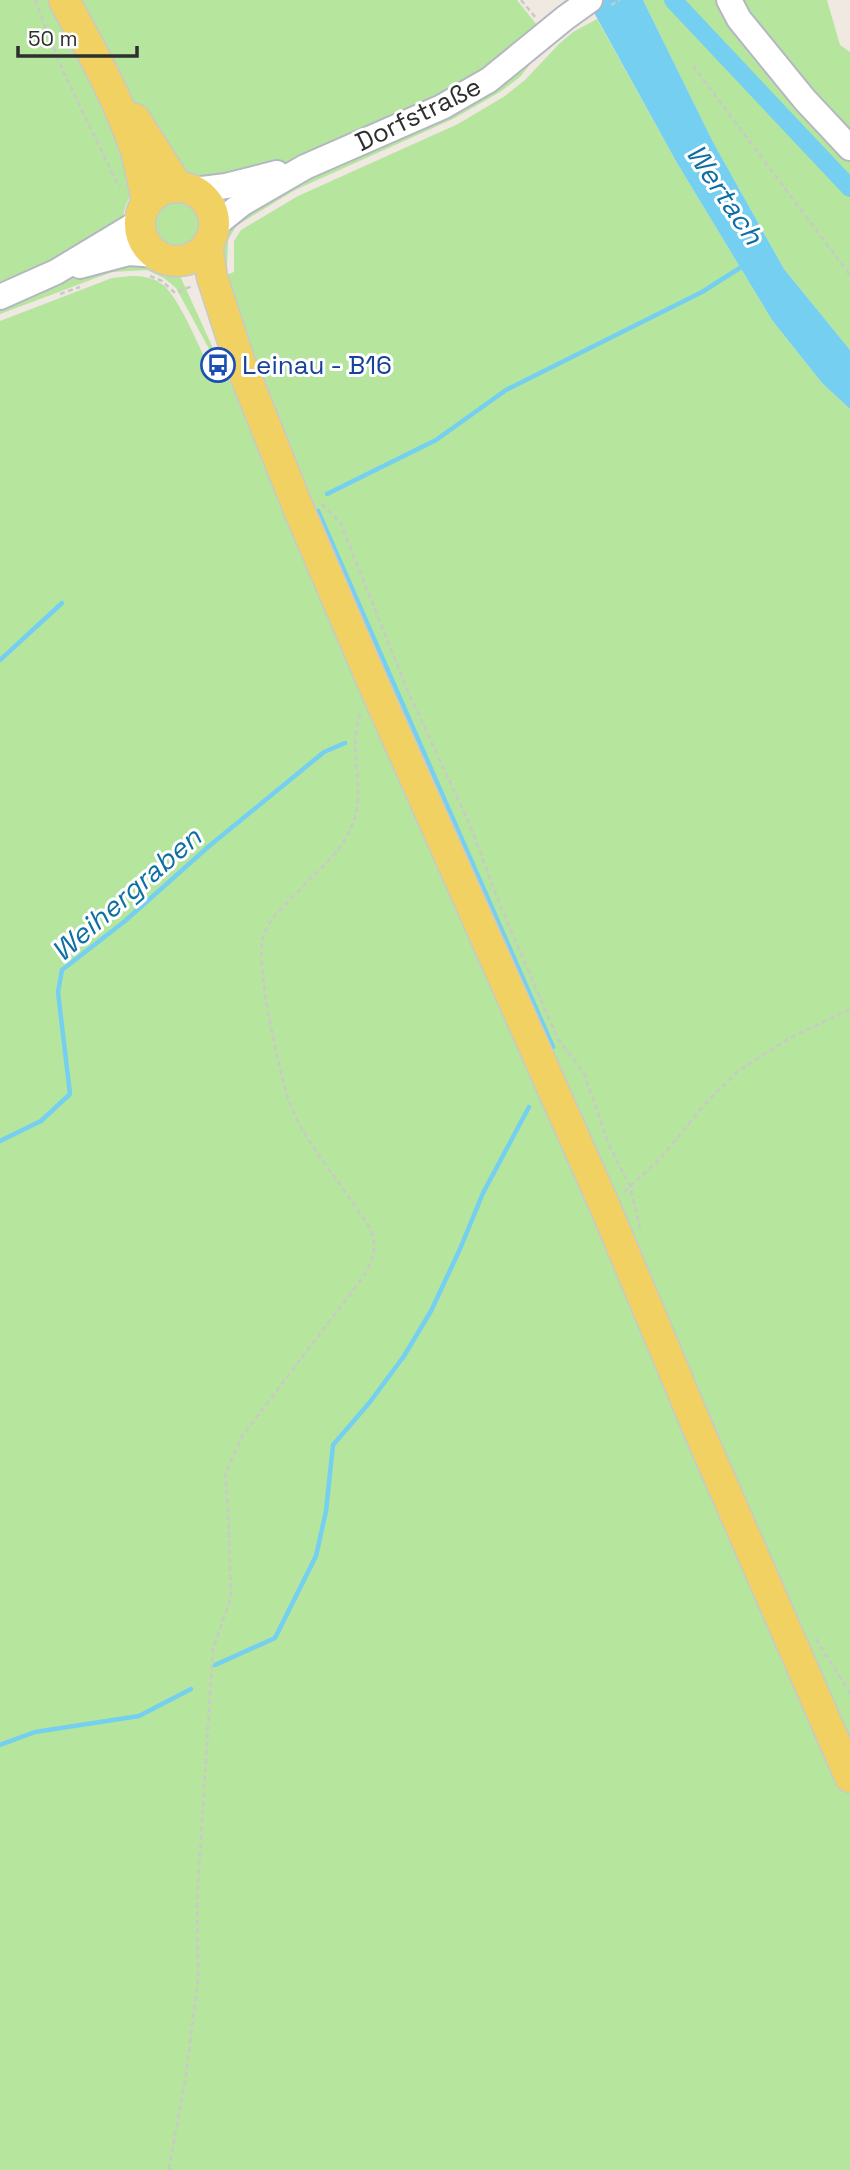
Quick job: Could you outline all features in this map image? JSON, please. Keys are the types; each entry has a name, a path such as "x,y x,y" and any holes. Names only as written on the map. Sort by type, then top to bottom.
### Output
{"main road":[{"path":"64,0 98,64 136,151 144,243 169,269 238,357"},
{"path":"98,64 186,188 207,200 211,208 212,277 238,357 299,509 379,697 606,1209 704,1444 850,1777"},
{"path":"143,211 157,192 186,188"},
{"path":"169,269 194,256 210,237"}],"street":[{"name":"Dorfstraße","path":"305,167 442,107 489,80 590,0"},
{"path":"729,0 738,19 805,100 850,148"},
{"path":"186,188 226,186 305,167"},
{"path":"210,237 243,203 305,167"},
{"path":"55,284 143,211"},
{"path":"0,297 55,284 129,253 169,269"}],"path":[{"path":"35,0 62,69 117,183 143,211"},
{"path":"693,66 850,275"},
{"path":"169,269 175,293 162,281 169,269"},
{"path":"55,284 89,283"},
{"path":"315,497 340,522 409,694 470,825 500,905 558,1039 583,1071 610,1147 630,1186 642,1235"},
{"path":"169,2169 186,2074 198,1979 197,1901 213,1649 231,1597 225,1474 243,1435 365,1273 374,1248 373,1233 311,1147 286,1096 261,959 264,936 275,915 338,852 353,824 358,804 356,726 362,710 379,697"},
{"path":"606,1209 660,1159 705,1104 738,1071 788,1039 850,1009"},
{"path":"814,1636 850,1692"}],"green space":[{"path":"0,0 55,0 139,187 128,201 123,217 111,228 0,289"},
{"path":"75,0 517,0 540,29 483,74 304,160 269,170 194,182 184,178 164,152 107,59"},
{"path":"643,0 827,0 840,45 850,52 850,350 784,269 713,142"},
{"path":"597,19 677,163 772,320 822,383 850,409 850,1760 389,697 221,277 234,272 234,241 241,230 298,196 458,124 505,96 573,32"},
{"path":"535,58 520,77 500,92 453,119 295,190 236,226 228,240 227,266 218,270 218,250 229,224 249,209"},
{"path":"177,194 188,196 201,207 206,223 204,234 193,247 177,252 166,250 153,239 148,223 150,212 161,199"},
{"path":"158,263 176,272 181,278 217,357 214,358 176,288 164,278 147,270 112,272 0,314 0,305 113,265"},
{"path":"131,276 154,280 169,290 213,376 226,376 241,397 850,1794 850,2170 0,2170 0,321 112,278"}],"water":[{"name":"Wertach","path":"587,0 643,0 713,142 784,269 850,350 850,409 822,383 772,320 677,163"}],"waterway":[{"path":"673,0 850,188"},
{"path":"327,494 436,440 506,390 702,292 743,266"},
{"path":"318,511 553,1047"},
{"path":"0,660 62,603"},
{"name":"Weihergraben","path":"0,1141 41,1121 70,1094 58,992 62,970 125,921 208,847 324,752 345,743"},
{"path":"215,1665 275,1638 316,1556 326,1511 333,1445 370,1402 404,1356 431,1311 483,1193 529,1107"},
{"path":"0,1745 35,1732 139,1716 191,1689"}],"place":[{"name":"Leinau - B16","path":"218,365"}]}
